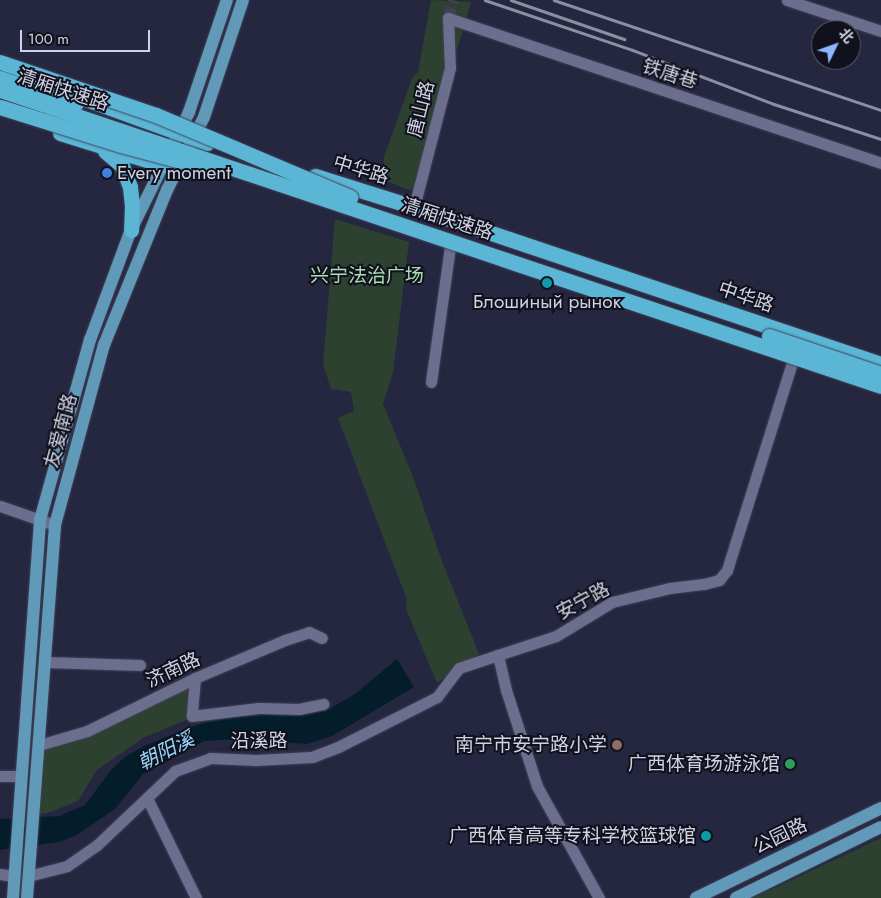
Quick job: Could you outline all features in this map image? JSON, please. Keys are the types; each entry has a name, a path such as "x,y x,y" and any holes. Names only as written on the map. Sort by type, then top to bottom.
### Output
{"highway":[{"path":"0,56 186,119"},
{"path":"0,62 156,115 345,200"},
{"name":"中华路","path":"0,69 186,136 414,207 881,364"},
{"name":"清厢快速路","path":"0,78 881,386"},
{"name":"清厢快速路","path":"0,90 881,374"},
{"path":"0,98 166,159"},
{"path":"0,107 121,145 345,200"},
{"path":"0,111 95,146 109,154 122,166 130,187 131,230"},
{"path":"95,146 166,159 184,157 881,393"}],"main road":[{"name":"友爱南路","path":"27,898 55,525 104,345 167,190 184,157 186,119 227,0"},
{"name":"友爱南路","path":"13,898 40,520 90,340 131,230 166,159 204,117 243,0"},
{"name":"公园路","path":"696,898 881,808"},
{"name":"公园路","path":"736,898 881,827"}],"street":[{"path":"787,0 881,31"},
{"name":"铁唐巷","path":"448,18 881,163"},
{"name":"唐山路","path":"414,207 450,68 448,18"},
{"path":"431,382 450,247"},
{"name":"安宁路","path":"498,655 556,636 612,602 670,588 704,584 719,580 727,570 792,362"},
{"path":"0,506 55,525"},
{"name":"济南路","path":"39,745 87,731 195,678 309,632 322,638"},
{"path":"498,655 506,690 537,786 599,898"},
{"name":"沿溪路","path":"28,873 67,866 97,844 175,771 210,758 256,760 312,757 340,746 436,697 459,668 498,655"},
{"path":"45,662 140,665"},
{"path":"195,678 192,716 259,708 299,709 323,704"},
{"path":"0,776 20,783"},
{"path":"147,798 196,898"},
{"path":"0,874 14,872"}],"green space":[{"path":"431,0 471,2 417,185 414,189 409,190 384,180 384,157 412,78 418,72"},
{"name":"兴宁法治广场","path":"335,219 409,242 393,372 383,404 412,474 442,561 479,654 437,683 406,609 407,600 338,418 354,411 351,392 331,389 323,364"},
{"path":"196,684 191,718 143,738 97,770 78,801 48,813 37,814 42,748 91,734"},
{"path":"881,838 881,898 751,898 779,886"}],"water":[{"name":"朝阳溪","path":"397,659 414,687 332,736 307,744 242,739 204,741 143,774 115,809 75,836 59,842 0,850 0,819 59,816 85,805 111,770 125,757 146,745 200,724 259,712 294,716 326,711 355,694"}],"tunnel":[{"path":"448,18 454,0"}],"railway":[{"path":"485,0 633,50 774,104 881,139"},
{"path":"511,0 624,39"},
{"path":"554,0 881,110"}],"place":[{"name":"Every moment","path":"107,173"},
{"name":"Блошиный рынок","path":"547,283"},
{"name":"南宁市安宁路小学","path":"617,745"},
{"name":"广西体育场游泳馆","path":"790,764"},
{"name":"广西体育高等专科学校篮球馆","path":"706,836"}]}
